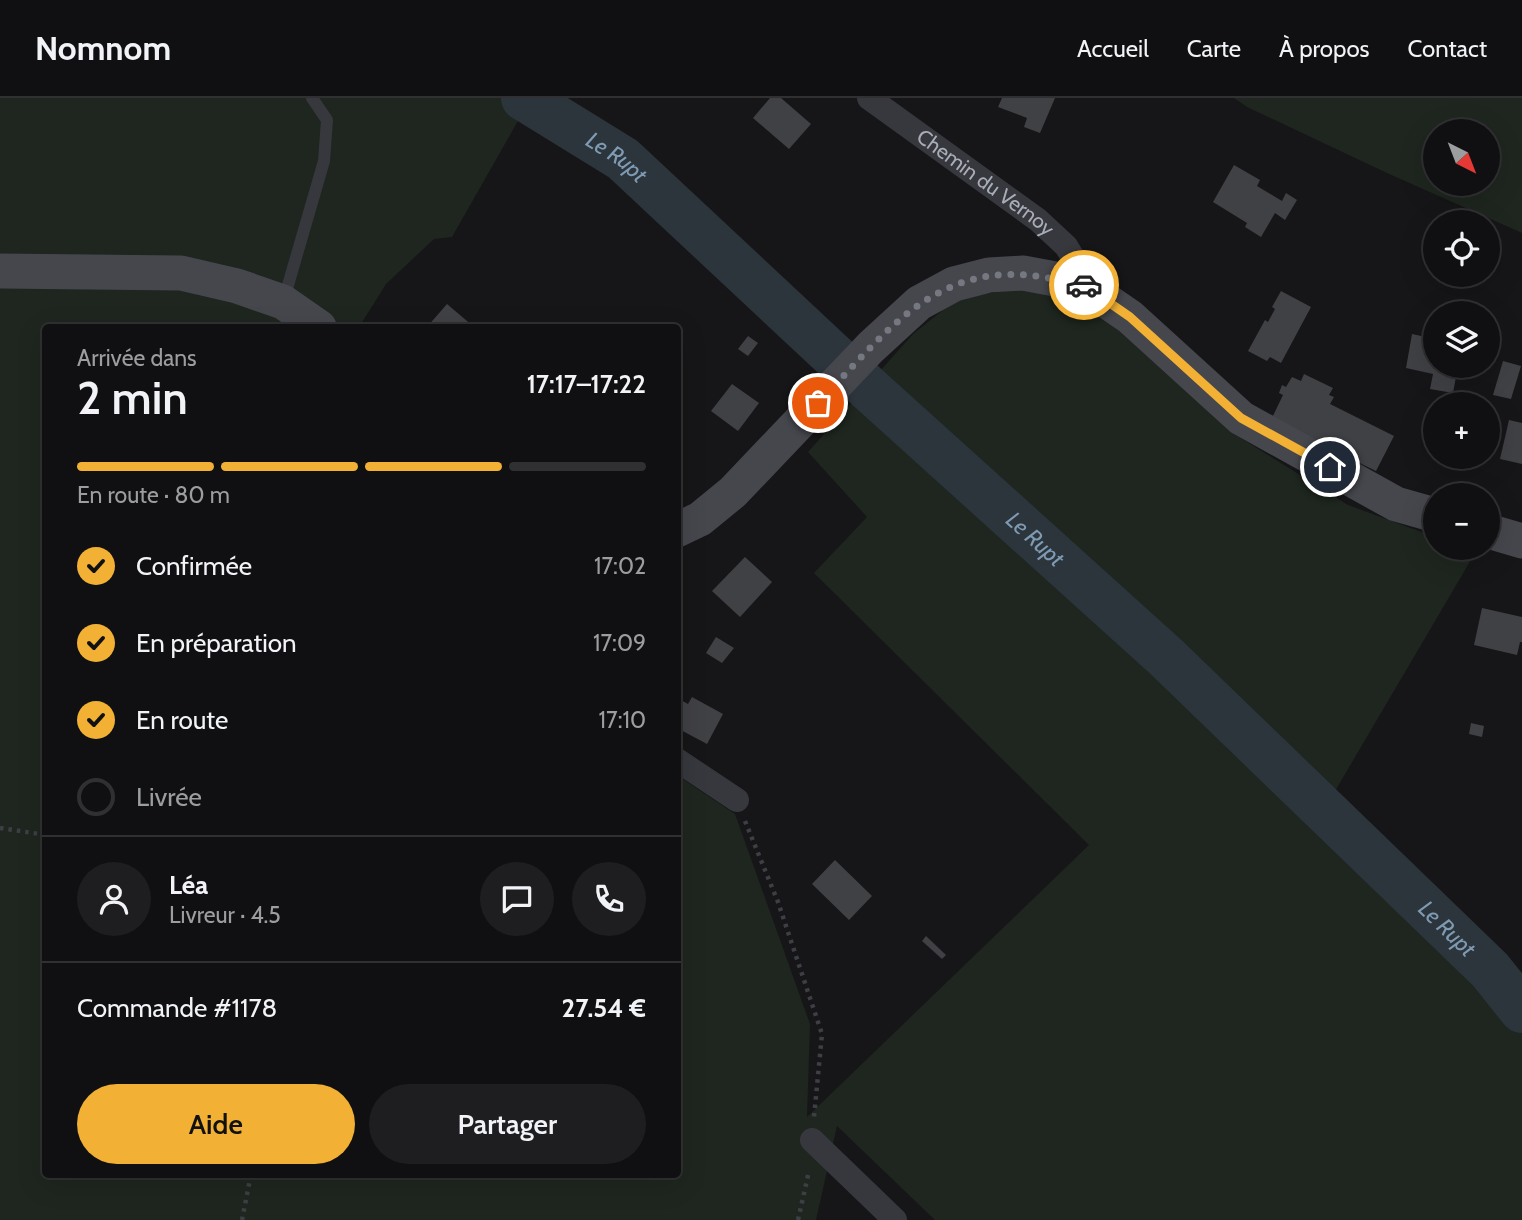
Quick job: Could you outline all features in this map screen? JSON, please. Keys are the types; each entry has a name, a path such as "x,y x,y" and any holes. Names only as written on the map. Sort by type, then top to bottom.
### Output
{"main road":[{"path":"0,271 181,273 237,286 283,302 315,324"},
{"path":"681,528 700,519 733,492 871,347 919,303 954,284 989,275 1023,273 1082,284 1130,317 1241,418 1396,504 1423,512"},
{"path":"1500,535 1522,541"}],"street":[{"name":"Chemin du Vernoy","path":"869,98 1038,220 1066,246 1077,264 1082,284"},
{"path":"681,763 737,800"},
{"path":"812,1140 895,1220"}],"lane":[{"path":"283,302 324,161 327,120 312,98"}],"path":[{"path":"737,800 778,902 822,1034 809,1178 798,1220"},
{"path":"0,828 42,834"},
{"path":"242,1220 250,1178"}],"shaded area":[{"path":"0,98 531,98 452,237 434,239 386,284 361,324 42,324 42,1178 681,1178 681,778 735,814 810,1024 807,1117 1089,845 814,573 867,517 808,452 913,334 958,298 1025,288 1086,300 1228,430 1348,505 1423,533 1423,560 1471,560 1321,815 1522,1025 1522,1220 935,1220 837,1126 816,1220 0,1220"},
{"path":"1234,98 1522,98 1522,233 1500,223 1500,210 1470,210 1439,196 1500,196 1500,119 1423,119 1423,189 1247,107"}],"building":[{"path":"770,98 781,98 811,124 789,149 753,118"},
{"path":"1002,98 1055,98 1040,133 1024,127 1027,118 998,107"},
{"path":"1234,165 1260,180 1257,186 1282,201 1286,193 1297,200 1285,220 1275,213 1261,237 1245,227 1247,223 1213,202"},
{"path":"1281,291 1311,307 1281,363 1270,357 1267,361 1248,351 1265,320 1268,322 1275,309 1272,307"},
{"path":"447,304 470,324 430,324"},
{"path":"1412,334 1423,336 1423,372 1406,368"},
{"path":"748,336 758,343 748,356 738,349"},
{"path":"1503,361 1521,366 1511,399 1500,397 1500,392 1494,392"},
{"path":"1304,374 1333,388 1329,395 1334,397 1330,404 1394,436 1376,471 1271,420 1283,395 1279,393 1282,385 1286,387 1292,377 1301,381"},
{"path":"1432,378 1456,378 1453,392 1430,389"},
{"path":"732,384 759,403 738,431 711,411"},
{"path":"1509,420 1522,423 1522,464 1500,459"},
{"path":"745,557 772,582 740,617 712,591"},
{"path":"1482,608 1522,617 1522,642 1517,655 1474,645"},
{"path":"716,637 734,648 722,663 706,653"},
{"path":"692,697 723,714 707,744 681,730 681,700 688,704"},
{"path":"1471,723 1484,726 1482,737 1469,734"},
{"path":"835,860 872,896 849,920 812,884"},
{"path":"926,936 946,955 942,959 922,941"}],"waterway":[{"name":"Le Rupt","path":"524,98 623,159 868,388 1166,657 1490,970 1522,1010"}],"way so far":[{"path":"818,403 871,347 919,303 954,284 989,275 1023,273 1084,285"}],"route":[{"path":"1084,285 1130,317 1241,418 1330,467"}]}
